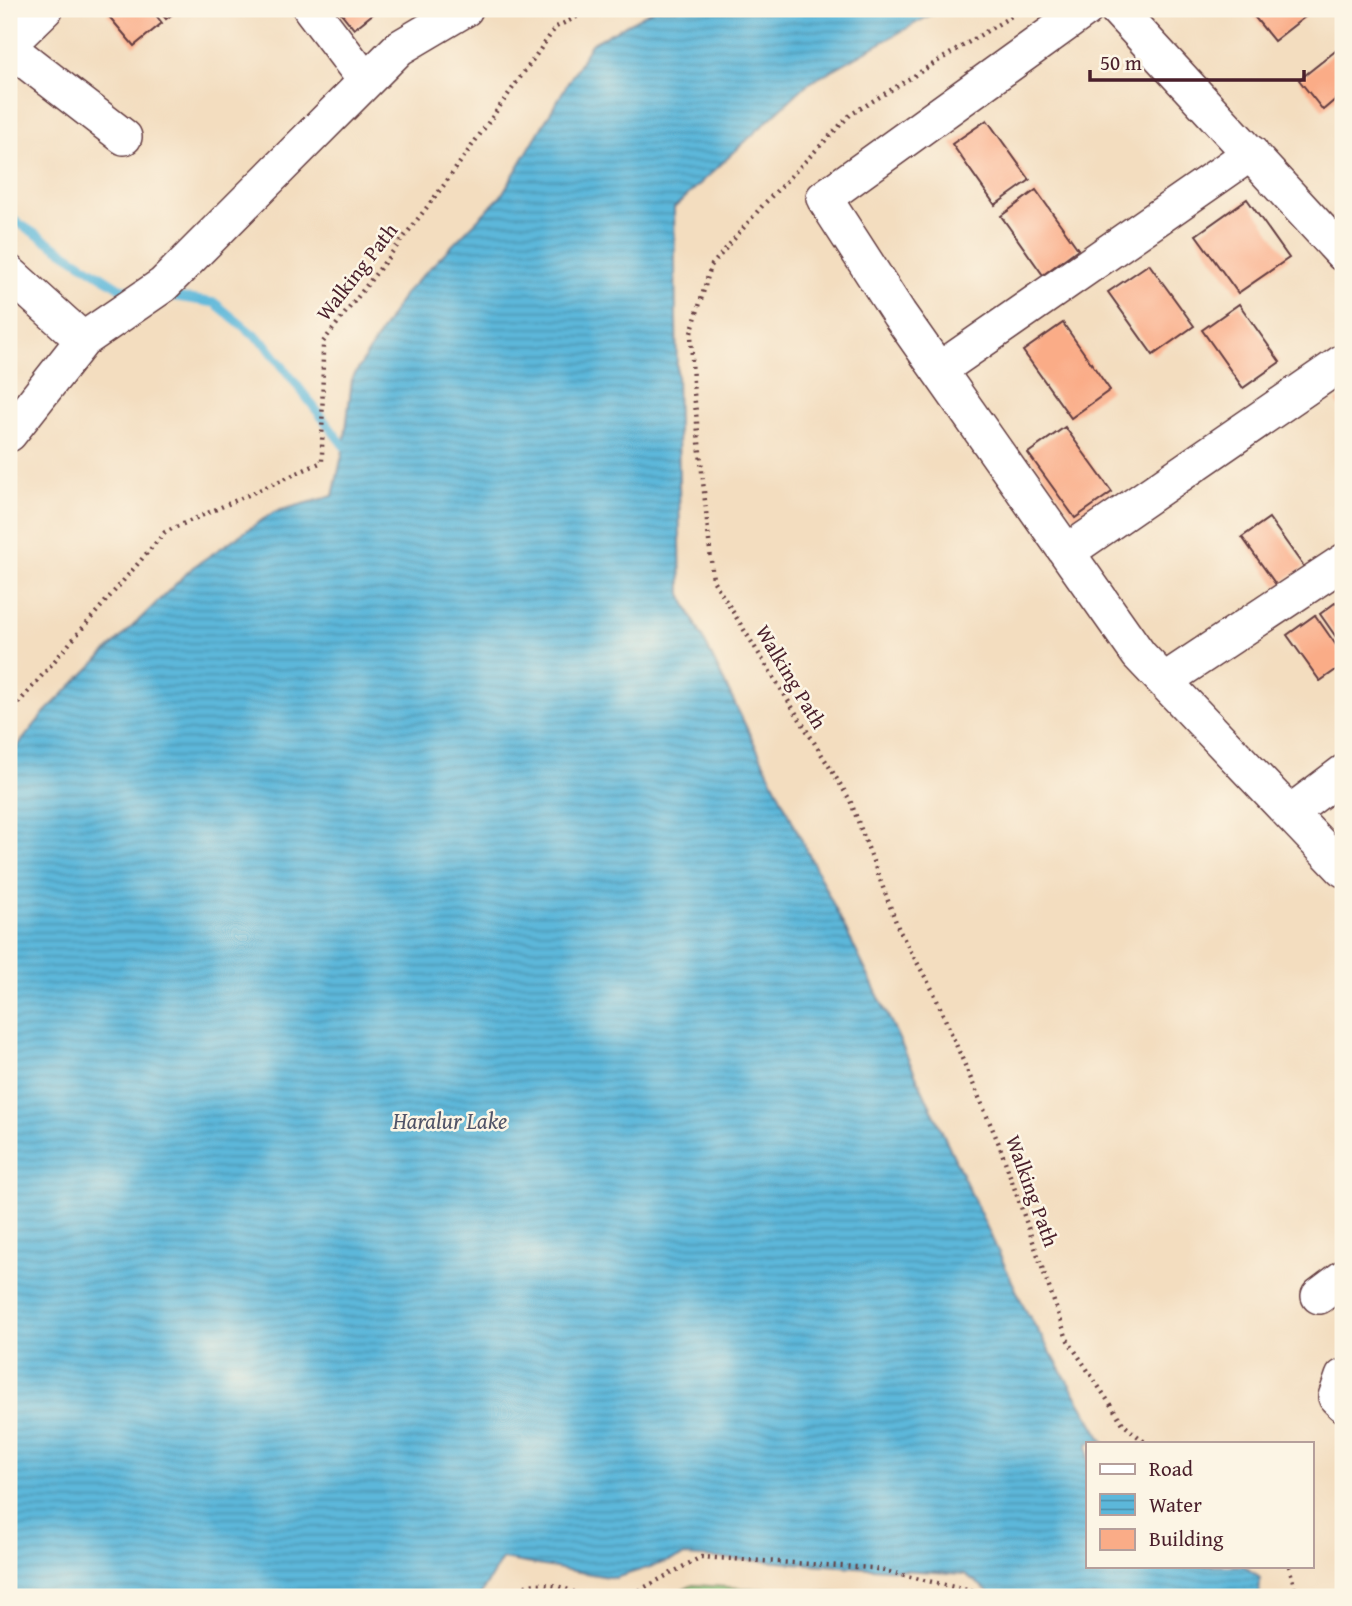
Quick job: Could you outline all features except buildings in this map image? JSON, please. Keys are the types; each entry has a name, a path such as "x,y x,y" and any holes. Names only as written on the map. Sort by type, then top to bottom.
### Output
{"street":[{"path":"45,9 9,46 124,137"},
{"path":"311,9 366,81"},
{"path":"9,434 83,340 151,294 398,48 465,9"},
{"path":"1086,9 824,198 939,370 1139,655 1343,869"},
{"path":"1117,9 1343,254"},
{"path":"939,370 1251,153"},
{"path":"9,273 83,340"},
{"path":"1067,552 1343,362"},
{"path":"1164,681 1343,562"},
{"path":"1290,813 1343,773"},
{"path":"1343,1377 1336,1397 1343,1404"}],"path":[{"name":"Walking Path","path":"9,714 165,532 322,461 323,342 444,185 556,27 593,9"},
{"name":"Walking Path","path":"1023,9 850,115 763,205 711,266 691,332 693,383 713,580 850,800 899,930 933,990 999,1144 1067,1339 1124,1425 1145,1442"},
{"path":"627,1597 701,1557 872,1568 996,1597"},
{"path":"1290,1568 1297,1597"},
{"path":"507,1597 516,1590 548,1582 587,1597"}],"green space":[{"path":"693,1585 893,1597 668,1597"}],"water":[{"name":"Haralur Lake","path":"655,9 941,9 806,85 674,208 681,594 890,1020 1025,1309 1103,1442 1086,1442 1086,1568 1247,1568 1260,1578 1259,1597 996,1597 965,1574 685,1556 615,1578 502,1559 479,1597 9,1597 9,757 45,712 193,567 274,512 333,496 344,446 352,379 404,294 501,196 591,44"}],"waterway":[{"path":"9,217 120,288 136,291"},
{"path":"164,295 215,303 266,345 344,446"}]}
